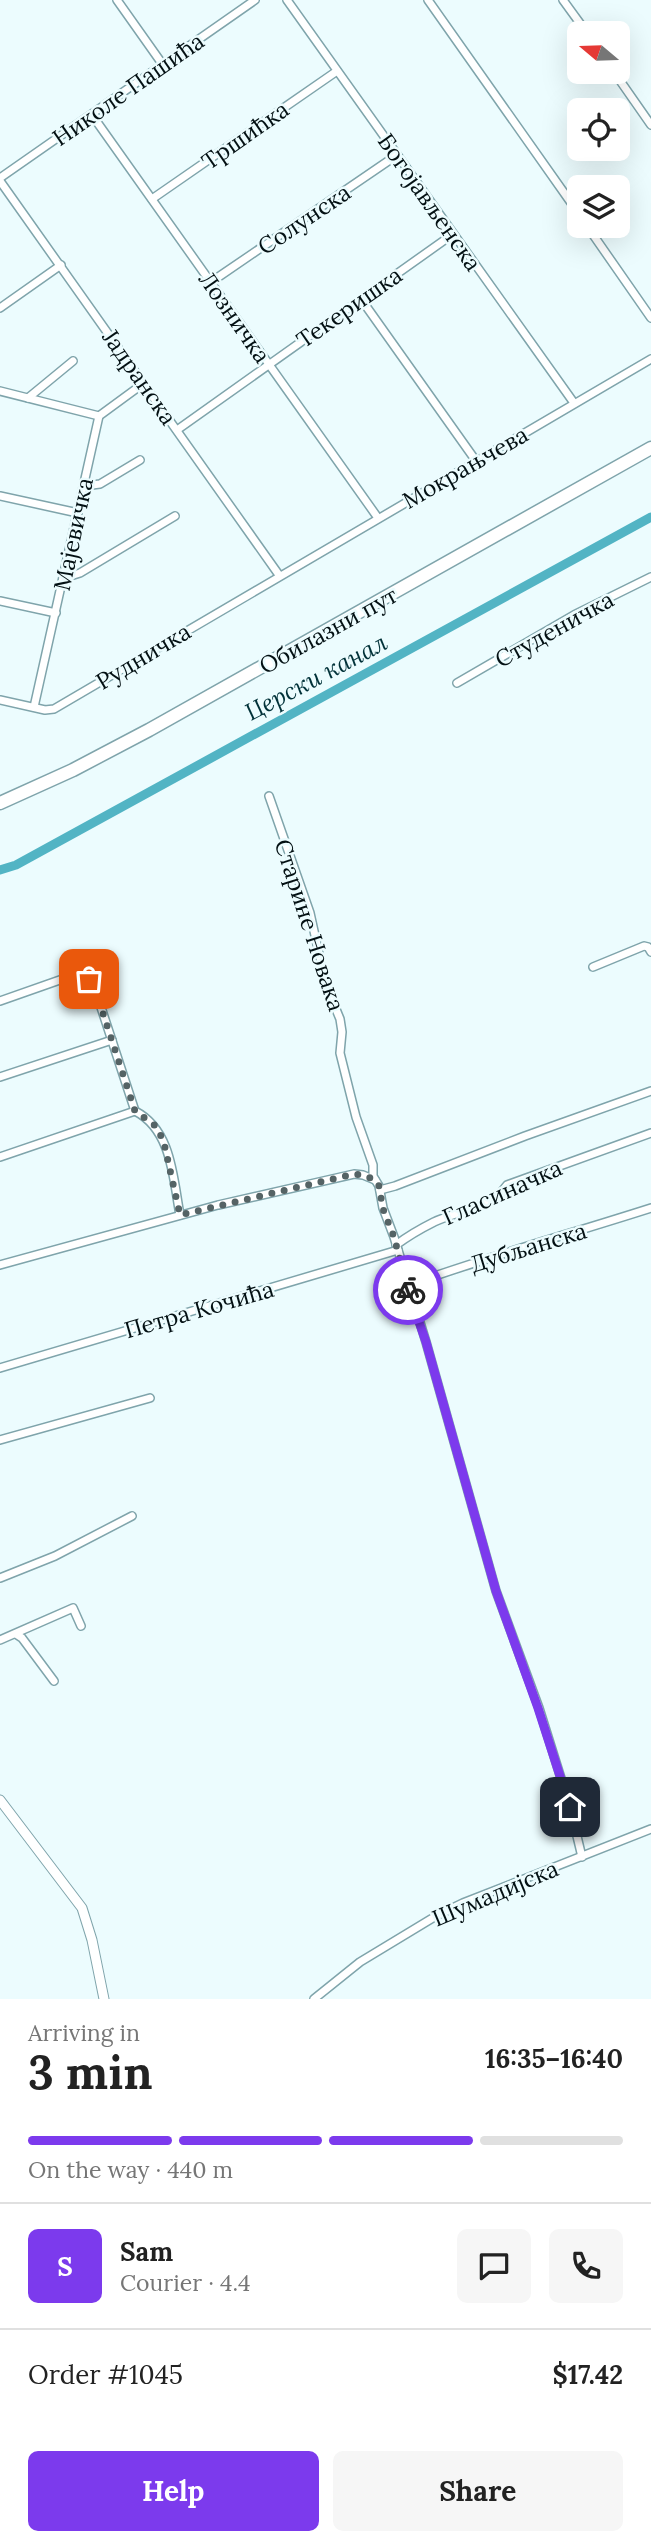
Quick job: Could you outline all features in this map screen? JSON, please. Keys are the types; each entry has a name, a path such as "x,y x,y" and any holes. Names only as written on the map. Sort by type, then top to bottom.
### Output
{"main road":[{"name":"Обилазни пут","path":"0,803 73,770 149,730 651,448"}],"street":[{"path":"117,0 163,65"},
{"name":"Николе Пашића","path":"0,179 163,65 244,3 255,0"},
{"name":"Богојављенска","path":"288,0 574,404"},
{"path":"428,0 567,197"},
{"path":"563,0 578,21"},
{"name":"Тршићка","path":"152,199 337,71"},
{"path":"622,84 651,125"},
{"name":"Лозничка","path":"92,115 378,518"},
{"name":"Солунска","path":"211,282 397,155"},
{"name":"Јадранска","path":"0,179 279,575"},
{"name":"Текеришка","path":"177,430 453,234"},
{"path":"595,238 651,318"},
{"path":"0,308 61,265"},
{"path":"361,299 475,461"},
{"name":"Мокрањчева","path":"279,575 651,359"},
{"path":"28,398 74,361"},
{"path":"0,391 99,415 144,383"},
{"name":"Мајевичка","path":"34,707 99,415"},
{"path":"83,486 100,484 140,460"},
{"path":"0,496 78,513"},
{"path":"64,578 80,573 174,516"},
{"name":"Рудничка","path":"0,700 54,709 279,575"},
{"name":"Студеничка","path":"457,683 574,615 651,578"},
{"path":"0,601 56,613"},
{"name":"Старине Новака","path":"269,796 310,913 326,985 341,1019 340,1053 356,1116 380,1190 383,1209 426,1342 496,1591 538,1708 570,1807 582,1857"},
{"path":"593,967 644,946 651,953"},
{"path":"0,1001 81,974 89,979 96,992 135,1111 150,1121 161,1134 169,1158 180,1215"},
{"path":"0,1077 112,1040"},
{"path":"380,1190 651,1091"},
{"path":"0,1157 135,1111"},
{"name":"Гласиначка","path":"397,1248 413,1233 494,1198 507,1185 522,1178 651,1133"},
{"path":"0,1265 180,1215 354,1174 375,1180"},
{"name":"Дубљанска","path":"405,1276 418,1281 426,1279 496,1254 565,1236 651,1208"},
{"name":"Петра Кочића","path":"0,1368 397,1248"},
{"path":"0,1440 150,1398"},
{"path":"0,1578 55,1556 132,1516"},
{"path":"0,1640 73,1608 81,1626"},
{"path":"16,1633 54,1681"},
{"path":"0,1800 82,1908 92,1940 104,1999"},
{"name":"Шумадијска","path":"314,1999 346,1971 436,1916 651,1829"}],"waterway":[{"name":"Церски канал","path":"0,870 16,865 651,517"}],"way so far":[{"path":"89,979 96,992 135,1111 157,1127 161,1134 169,1158 180,1215 354,1174 366,1176 375,1180 381,1191 381,1203 394,1237 408,1290"}],"route":[{"path":"408,1290 426,1342 496,1591 570,1807"}]}
